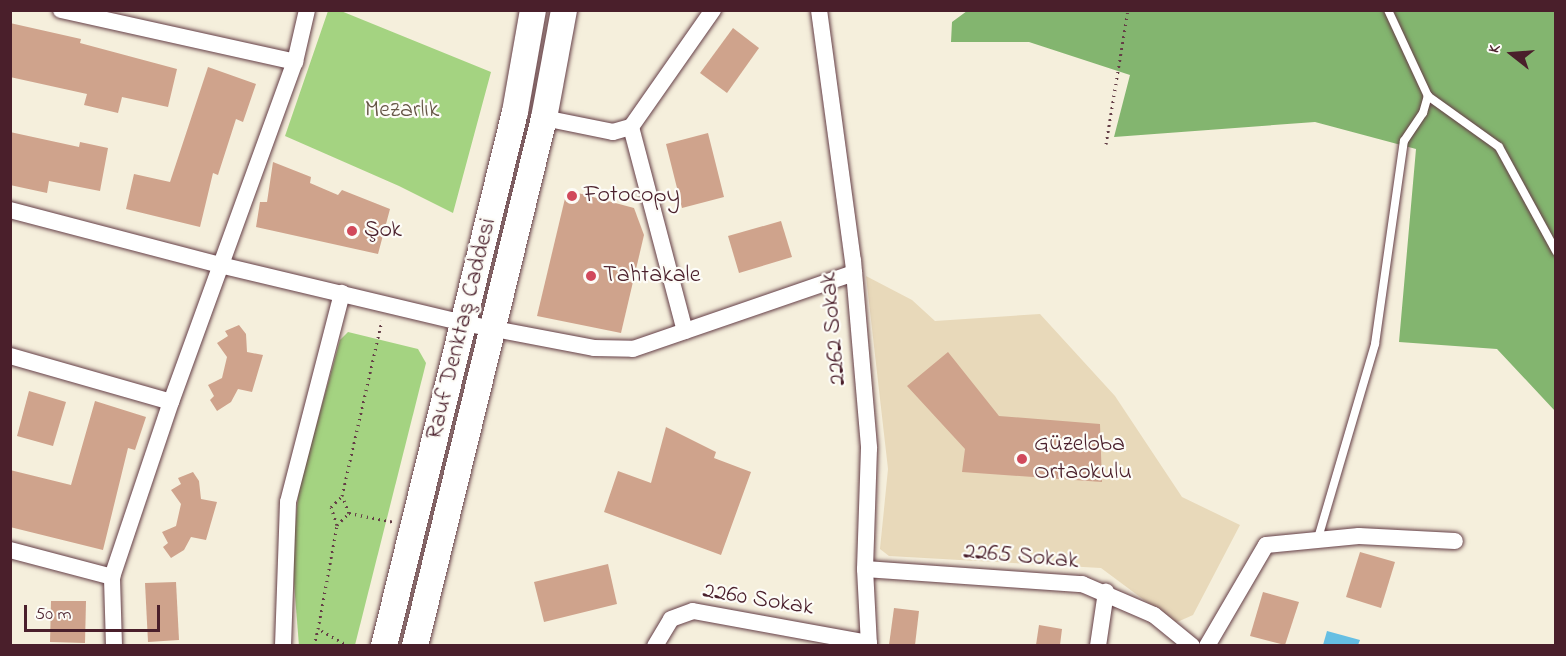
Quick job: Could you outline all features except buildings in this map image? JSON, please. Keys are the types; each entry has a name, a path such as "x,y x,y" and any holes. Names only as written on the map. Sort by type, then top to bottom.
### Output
{"main road":[{"name":"Rauf Denktaş Caddesi","path":"384,645 515,112 533,10"},
{"name":"Rauf Denktaş Caddesi","path":"415,645 544,118 564,10"}],"street":[{"path":"61,10 295,62"},
{"path":"114,645 112,577 171,402 295,62 307,10"},
{"path":"544,118 613,132 631,127 713,10"},
{"name":"2262 Sokak","path":"819,10 854,273 869,448 865,570 869,644"},
{"path":"631,127 685,331"},
{"path":"10,210 220,265 463,323 594,348 633,349 854,273"},
{"path":"284,645 288,502 342,293"},
{"path":"10,357 171,402"},
{"path":"1207,645 1266,545 1318,538 1359,536 1455,541"},
{"path":"10,550 112,577"},
{"name":"2265 Sokak","path":"865,570 1082,584 1106,592 1154,615 1192,645"},
{"path":"1098,645 1106,592"},
{"name":"2260 Sokak","path":"655,645 671,619 693,611 869,644"}],"lane":[{"path":"1388,10 1428,96 1499,147 1556,250"},
{"path":"1318,538 1375,344 1404,141 1423,112 1428,96"}],"path":[{"path":"1106,144 1128,10"},
{"path":"314,645 337,525 331,507 342,496 386,304"},
{"path":"342,496 349,513"},
{"path":"349,513 395,522"},
{"path":"337,525 349,513"},
{"path":"318,629 349,645"}],"shaded area":[{"name":"Güzeloba Ortaokulu","path":"866,276 912,300 935,321 1040,314 1115,396 1182,497 1240,525 1193,615 1175,623 1101,568 889,556 880,549 888,469"}],"green space":[{"name":"Mezarlık","path":"328,11 341,11 491,72 453,213 399,186 285,136"},
{"path":"967,11 1555,11 1555,411 1497,349 1399,342 1416,149 1315,122 1114,137 1130,75 1029,42 951,42 952,22"},
{"path":"348,332 418,349 426,363 355,645 299,646 292,557 299,488 340,340"}],"water":[{"path":"1327,631 1360,640 1358,645 1323,645"}],"place":[{"name":"Fotocopy","path":"572,196"},
{"name":"Şok","path":"352,231"},
{"name":"Tahtakale","path":"591,276"},
{"name":"Güzeloba Ortaokulu","path":"1022,459"}]}
